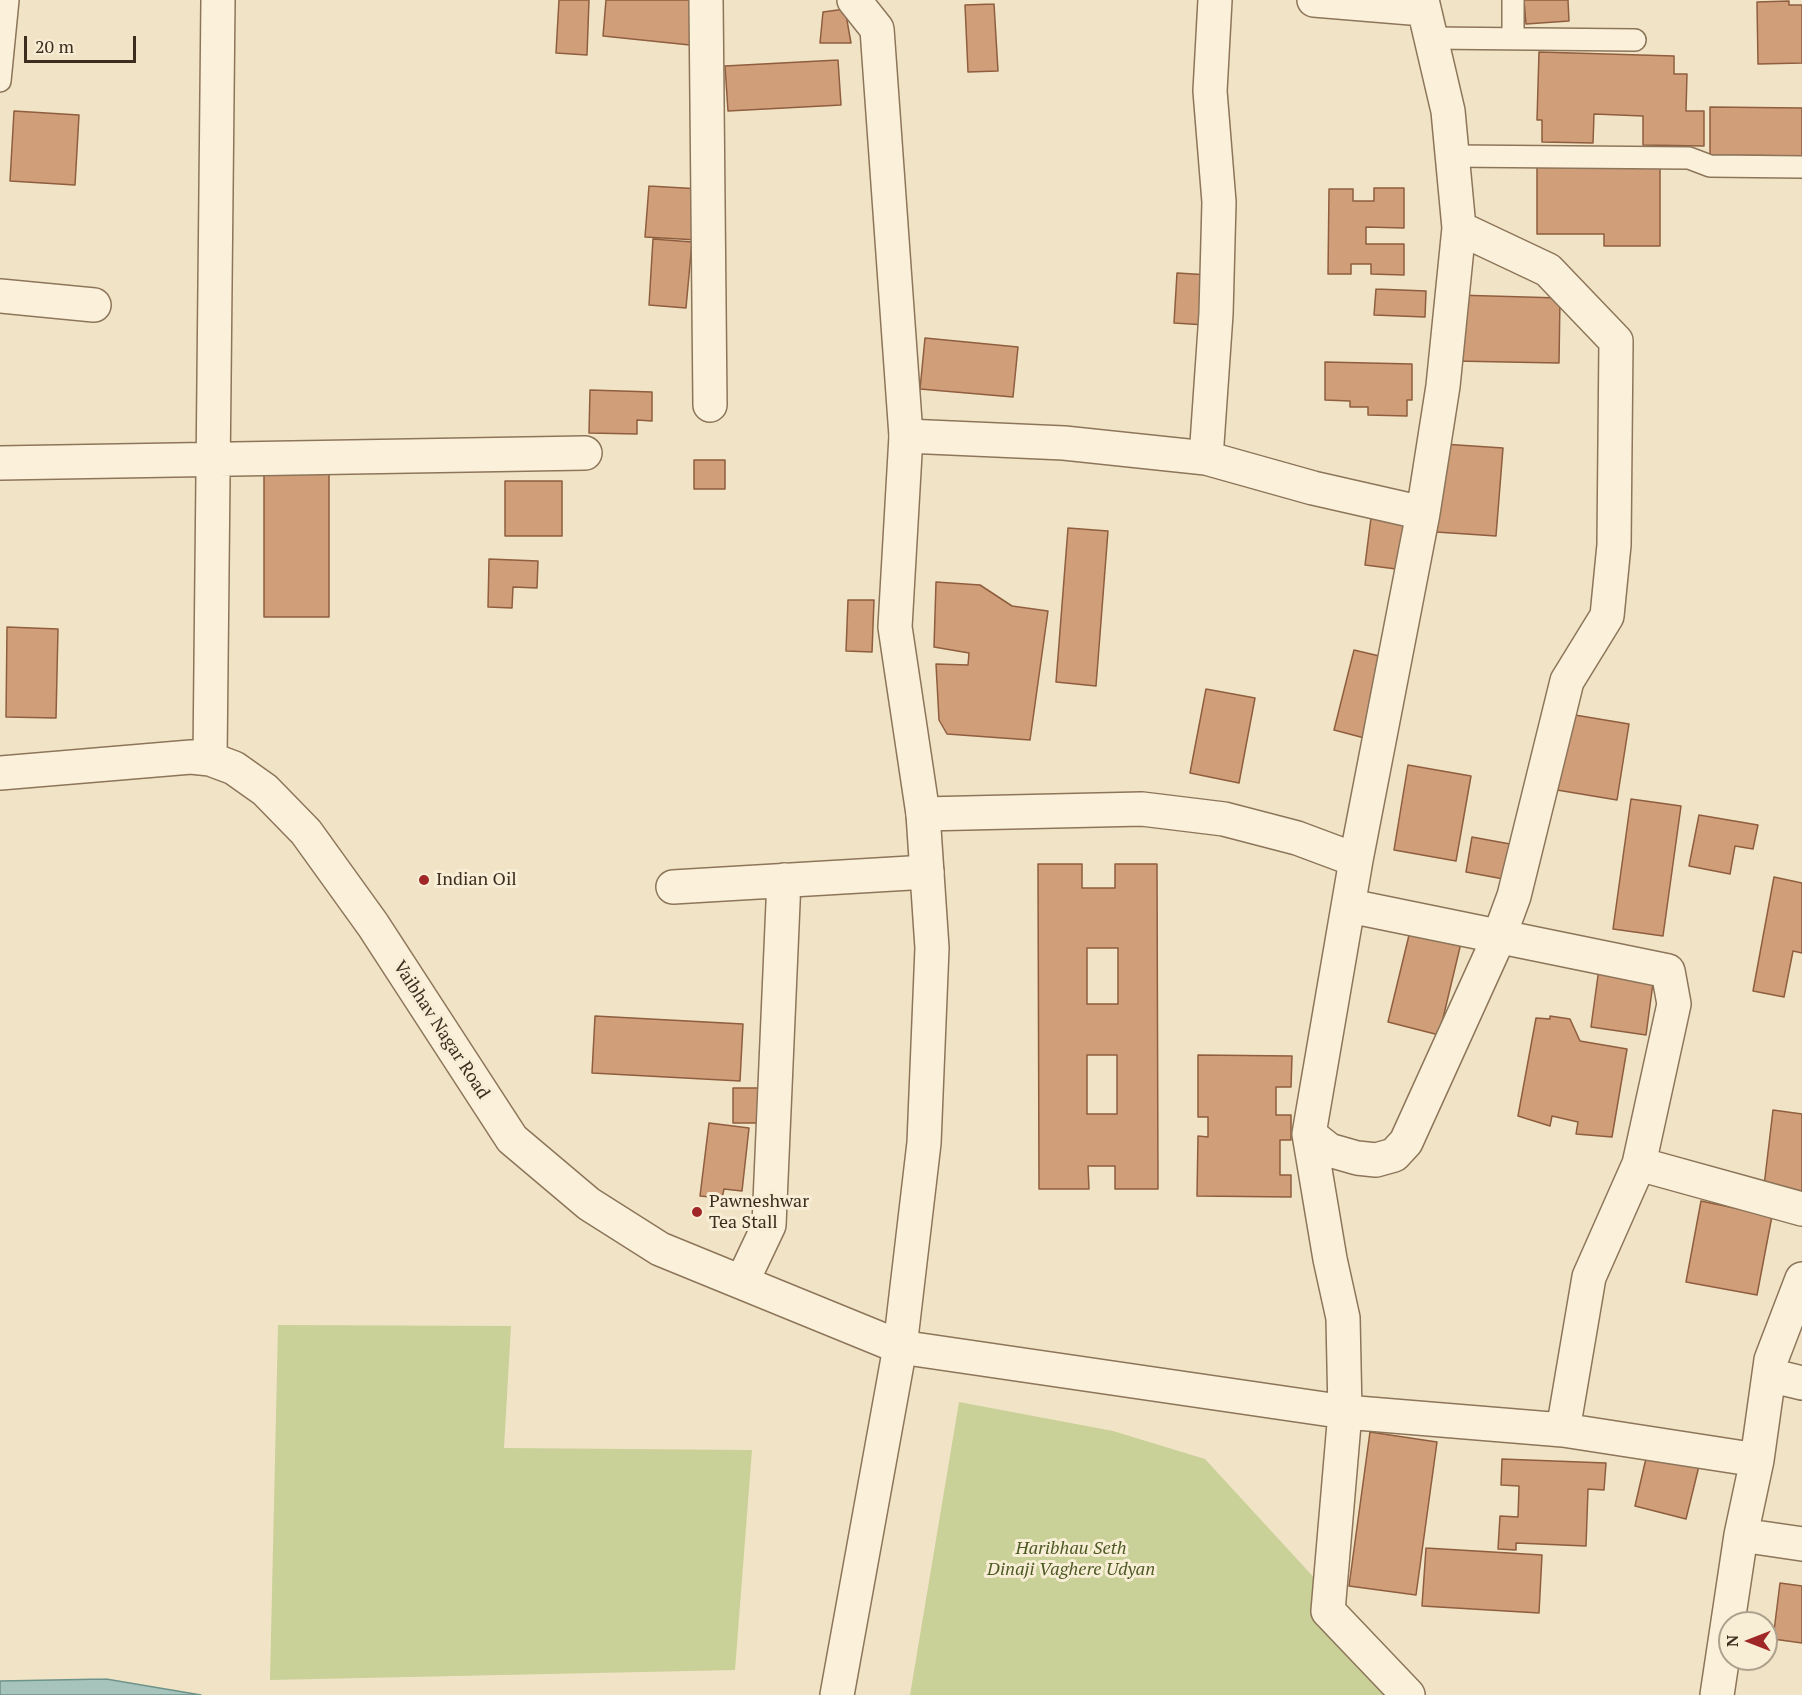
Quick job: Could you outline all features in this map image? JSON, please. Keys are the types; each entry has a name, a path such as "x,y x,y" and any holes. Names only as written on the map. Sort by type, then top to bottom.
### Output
{"street":[{"path":"210,759 218,0"},
{"path":"706,0 710,405"},
{"path":"837,1695 900,1347 924,1143 932,948 922,814 895,627 906,436 877,29 854,0"},
{"path":"1206,458 1216,314 1220,202 1210,91 1215,0"},
{"path":"1314,0 1355,1 1425,16 1448,111 1459,228 1443,386 1423,513 1356,860 1350,906 1309,1134 1330,1259 1343,1318 1345,1412 1328,1611 1408,1695"},
{"path":"1309,1134 1329,1150 1357,1158 1376,1160 1394,1155 1406,1142 1499,937 1514,896 1567,681 1607,616 1614,545 1616,341 1548,270 1459,228"},
{"path":"0,296 94,305"},
{"path":"906,436 1064,443 1206,458 1313,488 1423,513"},
{"path":"0,463 585,453"},
{"name":"Vaibhav Nagar Road","path":"0,773 191,757 210,759 234,768 265,790 306,832 380,935 512,1139 589,1204 660,1249 900,1347 1345,1412 1563,1430 1757,1460"},
{"path":"922,814 1142,809 1224,819 1297,838 1356,860"},
{"path":"673,887 927,872"},
{"path":"742,1282 769,1225 784,880"},
{"path":"1350,906 1668,971 1674,1004 1638,1164 1589,1277 1563,1430"},
{"path":"1638,1164 1802,1209"},
{"path":"1717,1695 1741,1535 1757,1460 1771,1360 1802,1279"},
{"path":"1769,1375 1802,1383"},
{"path":"1741,1535 1802,1544"}],"lane":[{"path":"0,81 8,0"},
{"path":"1513,0 1513,39"},
{"path":"1425,16 1513,39 1635,40"},
{"path":"1452,156 1689,158 1710,166 1802,167"}],"green space":[{"path":"278,1325 511,1326 504,1448 752,1450 735,1670 270,1680"},
{"name":"Haribhau Seth Dinaji Vaghere Udyan","path":"959,1402 1113,1431 1205,1459 1422,1695 910,1695"}],"water":[{"path":"106,1679 201,1695 0,1695 0,1681"}],"building":[{"path":"559,0 589,0 587,55 556,53"},
{"path":"606,0 695,0 690,45 603,36"},
{"path":"1524,0 1568,0 1569,21 1526,24"},
{"path":"1789,1 1789,5 1802,5 1802,63 1758,64 1757,2"},
{"path":"994,4 998,71 968,72 965,5"},
{"path":"845,9 851,43 820,43 823,12"},
{"path":"1539,52 1674,56 1674,74 1687,74 1686,111 1704,111 1704,146 1643,145 1643,116 1594,114 1593,143 1542,142 1542,120 1537,120"},
{"path":"838,60 841,105 728,111 725,66"},
{"path":"1710,107 1802,108 1802,156 1710,155"},
{"path":"14,111 79,115 75,185 10,181"},
{"path":"1537,166 1660,166 1660,246 1604,246 1604,234 1537,234"},
{"path":"649,186 701,189 697,240 645,237"},
{"path":"1374,188 1404,188 1404,228 1366,227 1366,244 1404,244 1404,275 1371,274 1371,264 1351,264 1351,274 1328,274 1329,189 1353,189 1353,201 1374,201"},
{"path":"653,239 692,242 686,308 649,305"},
{"path":"1177,273 1210,275 1206,325 1174,323"},
{"path":"1376,289 1426,291 1425,317 1374,315"},
{"path":"1456,295 1560,298 1559,363 1454,361"},
{"path":"925,338 1018,347 1013,397 920,389"},
{"path":"1325,362 1412,364 1412,400 1407,400 1407,416 1368,415 1368,407 1350,407 1350,401 1325,400"},
{"path":"590,390 652,392 652,421 637,420 637,434 589,433"},
{"path":"1443,444 1503,448 1496,536 1436,532"},
{"path":"694,460 725,460 725,489 694,489"},
{"path":"264,473 329,473 329,617 264,617"},
{"path":"505,481 562,481 562,536 505,536"},
{"path":"1371,518 1410,523 1404,570 1365,565"},
{"path":"1068,528 1108,531 1096,686 1056,682"},
{"path":"489,559 538,561 537,588 513,587 512,608 488,607"},
{"path":"936,582 980,585 1012,606 1048,611 1030,740 947,734 939,720 936,664 968,665 969,653 934,647"},
{"path":"848,600 874,600 872,652 846,651"},
{"path":"7,627 58,629 56,718 6,717"},
{"path":"1354,650 1392,659 1372,740 1334,730"},
{"path":"1206,689 1255,698 1239,783 1190,773"},
{"path":"1563,713 1629,724 1617,800 1551,789"},
{"path":"1408,765 1471,776 1456,861 1394,850"},
{"path":"1631,799 1681,806 1663,936 1613,929"},
{"path":"1699,815 1758,825 1753,849 1735,846 1730,874 1689,866"},
{"path":"1472,837 1521,846 1514,881 1466,872"},
{"path":"1038,864 1082,864 1082,888 1115,888 1115,864 1157,864 1158,1189 1115,1189 1115,1166 1088,1166 1089,1189 1039,1189","holes":["1087,948 1118,948 1118,1004 1087,1004","1087,1055 1117,1055 1117,1114 1087,1114"]},
{"path":"1774,877 1802,883 1802,953 1793,951 1784,997 1753,991"},
{"path":"1410,931 1461,943 1439,1035 1388,1022"},
{"path":"1599,968 1654,976 1646,1035 1591,1027"},
{"path":"595,1016 743,1024 740,1081 592,1073"},
{"path":"1550,1016 1570,1019 1580,1041 1627,1049 1612,1137 1576,1134 1578,1122 1552,1116 1550,1126 1518,1116 1536,1018 1550,1019"},
{"path":"1198,1055 1292,1056 1291,1087 1276,1087 1276,1115 1291,1115 1291,1140 1280,1140 1280,1175 1291,1175 1291,1197 1197,1196 1198,1136 1208,1137 1208,1117 1198,1117"},
{"path":"733,1088 766,1088 766,1123 733,1123"},
{"path":"1773,1110 1802,1114 1802,1191 1764,1186"},
{"path":"709,1123 749,1128 742,1191 724,1189 722,1198 700,1196"},
{"path":"1701,1201 1772,1216 1757,1295 1686,1282"},
{"path":"1370,1432 1437,1442 1416,1595 1349,1586"},
{"path":"1647,1454 1699,1466 1686,1519 1635,1506"},
{"path":"1502,1459 1606,1463 1604,1490 1588,1489 1586,1546 1516,1543 1516,1550 1498,1549 1500,1516 1518,1517 1519,1486 1501,1485"},
{"path":"1426,1548 1542,1555 1539,1613 1422,1606"},
{"path":"1780,1583 1802,1586 1802,1643 1778,1640 1776,1611"}],"place":[{"name":"Indian Oil","path":"424,880"},
{"name":"Pawneshwar Tea Stall","path":"697,1212"}]}
